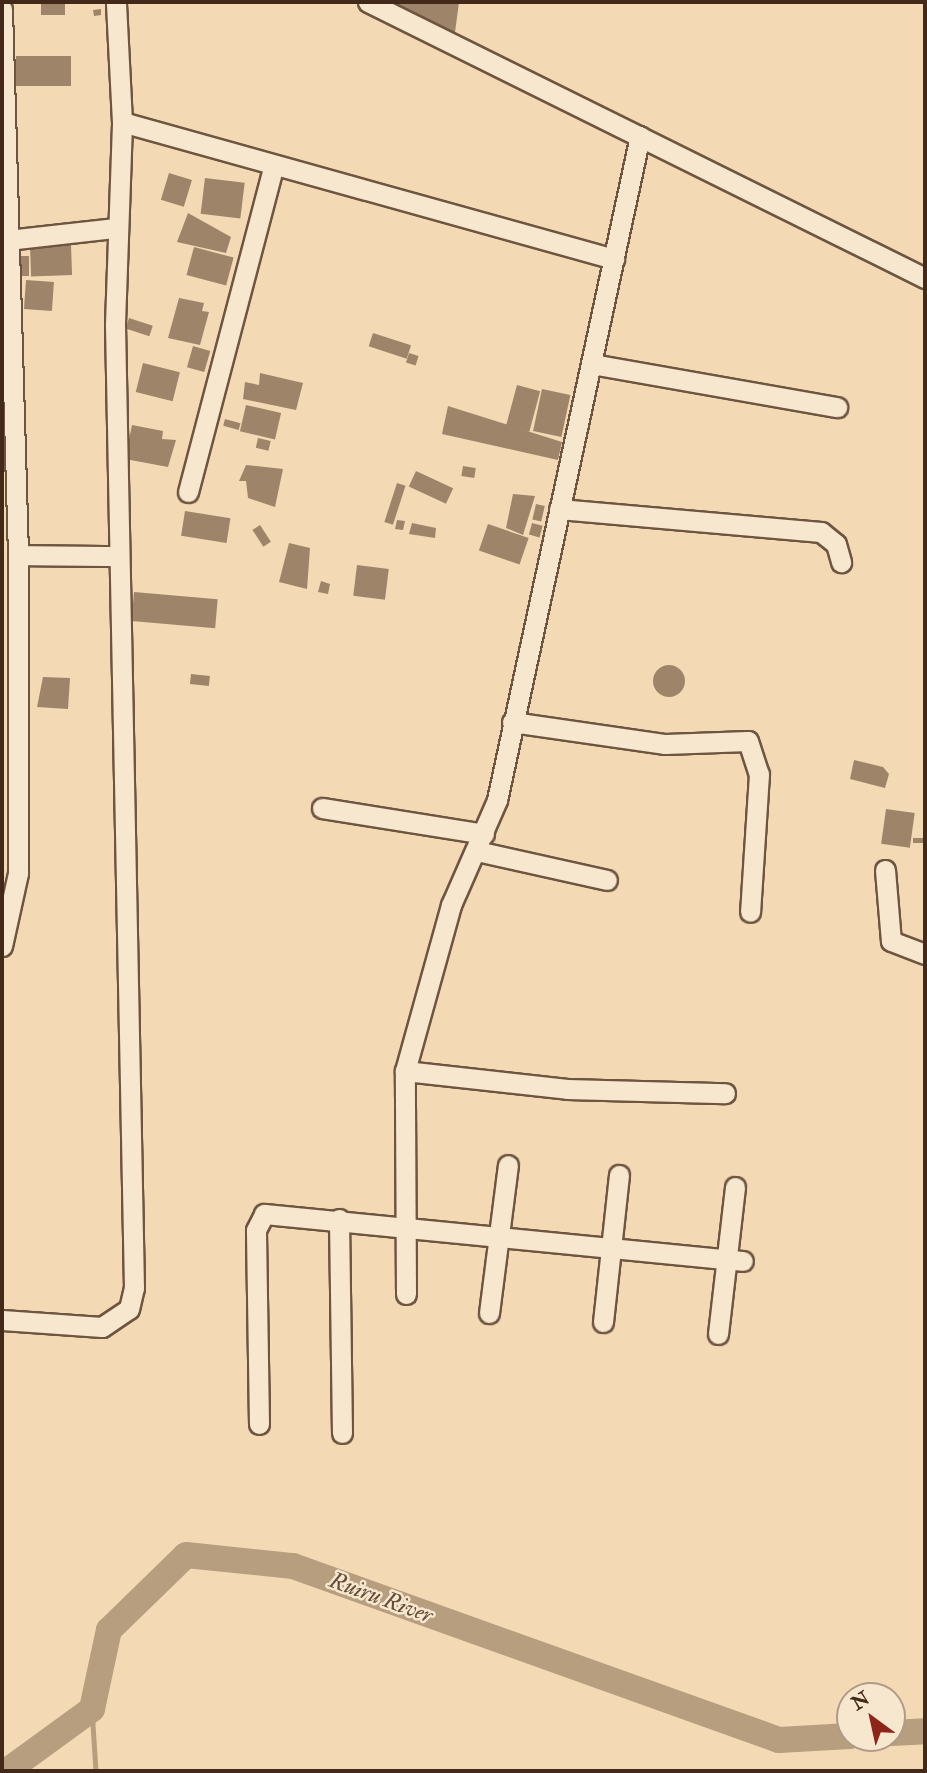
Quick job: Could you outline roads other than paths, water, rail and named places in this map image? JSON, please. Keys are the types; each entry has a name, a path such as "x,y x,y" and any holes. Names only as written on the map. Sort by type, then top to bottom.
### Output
{"street":[{"path":"2,1320 102,1327 129,1309 134,1288 118,556 116,228 122,122 116,2"},
{"path":"368,2 925,278"},
{"path":"2,9 9,419 18,555 19,873 2,946"},
{"path":"122,122 614,259"},
{"path":"406,1294 409,1228 405,1072 447,918 481,842 512,722 640,136"},
{"path":"188,492 274,165"},
{"path":"8,240 116,228"},
{"path":"592,365 837,407"},
{"path":"559,509 821,532 836,544 841,562"},
{"path":"18,555 118,556"},
{"path":"512,722 665,744 748,741 759,774 750,912"},
{"path":"322,808 481,842 607,880"},
{"path":"885,870 891,941 925,954"},
{"path":"405,1072 568,1089 725,1093"},
{"path":"489,1313 508,1165"},
{"path":"603,1322 619,1175"},
{"path":"718,1334 735,1260 734,1187"},
{"path":"259,1424 258,1219 275,1210 499,1239 735,1260"},
{"path":"339,1219 342,1433"}],"waterway":[{"name":"Ruiru River","path":"7,1771 92,1709 109,1630 186,1555 293,1566 779,1740 836,1737"},
{"path":"92,1709 96,1771"},
{"name":"Ruiru River","path":"906,1732 925,1731"}]}
